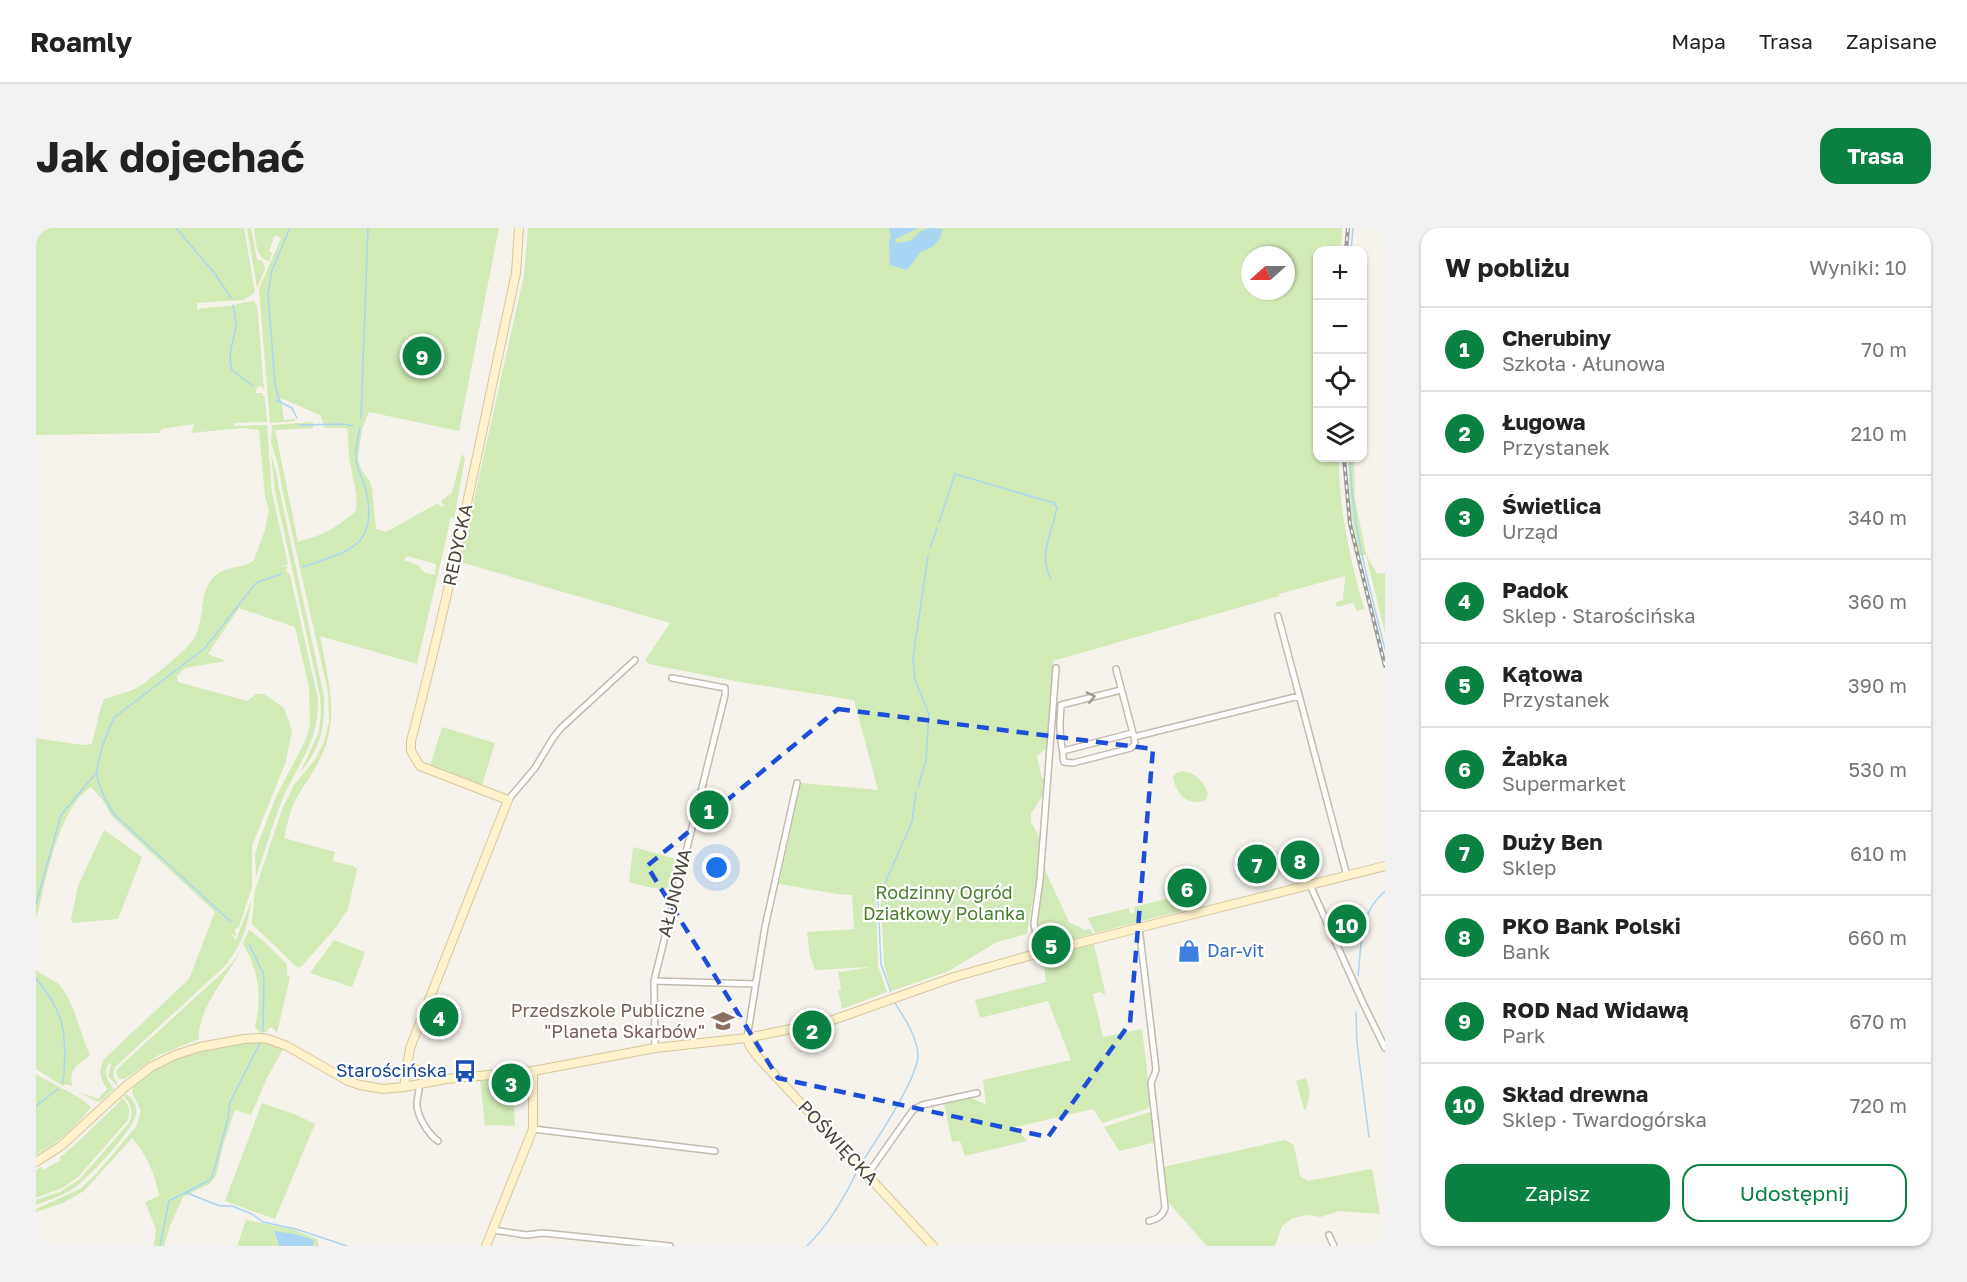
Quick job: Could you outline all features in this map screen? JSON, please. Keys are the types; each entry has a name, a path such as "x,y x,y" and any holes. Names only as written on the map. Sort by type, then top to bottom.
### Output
{"street":[{"name":"REDYCKA","path":"507,800 420,766 411,751 411,741 436,644 516,273 519,228"},
{"path":"1278,616 1347,876"},
{"path":"404,1087 410,1048 507,800 535,768 561,728 635,660"},
{"path":"1039,953 1034,923 1040,880 1056,668"},
{"path":"1116,669 1135,744 1131,748 1073,763 1064,762 1059,736 1061,705 1121,690"},
{"name":"AŁUNOWA","path":"655,1048 654,981 725,695 725,688 672,678"},
{"path":"1063,751 1299,696"},
{"path":"747,1038 765,927 797,783"},
{"path":"36,1161 61,1146 125,1087 151,1067 182,1052 211,1045 260,1038 277,1041 348,1080 360,1085 388,1089 446,1079 533,1071 655,1048 747,1038 830,1021 954,977 1039,953 1385,866"},
{"path":"1310,885 1385,1048"},
{"path":"1139,927 1156,1070 1151,1083 1165,1208 1157,1219 1149,1221"},
{"path":"654,981 755,984"},
{"name":"POŚWIĘCKA","path":"747,1038 753,1051 933,1246"},
{"path":"406,1066 446,1079"},
{"path":"486,1246 533,1129 533,1071"},
{"path":"419,1084 418,1112 438,1141"},
{"path":"867,1175 905,1119 917,1107 977,1093"},
{"path":"533,1129 715,1151"},
{"path":"493,1230 526,1235 543,1233 670,1246"},
{"path":"1329,1235 1334,1246"}],"highlighted area":[{"path":"838,709 1153,749 1130,1023 1048,1137 778,1078 647,866"}],"green space":[{"path":"36,228 244,228 255,292 244,300 197,303 197,309 254,301 257,306 264,388 263,390 262,386 257,387 256,393 262,393 265,399 267,422 234,423 234,426 267,425 272,493 288,564 280,567 288,566 286,571 290,575 318,699 312,739 283,798 256,877 257,847 275,799 306,739 310,724 309,687 295,627 239,608 208,654 226,661 185,668 177,676 178,682 247,701 256,694 264,694 284,708 292,730 286,761 252,846 252,887 239,927 235,929 236,936 231,934 236,940 251,901 246,928 239,944 225,966 115,1067 113,1076 117,1086 108,1076 111,1064 109,1063 106,1070 107,1077 114,1089 98,1102 76,1091 98,1099 107,1089 101,1075 104,1059 189,979 215,912 112,816 102,799 91,787 80,797 61,829 36,921 36,738 82,745 92,744 104,699 143,684 170,663 194,639 210,582 220,572 254,560 265,530 269,509 265,498 259,430 243,428 191,433 194,424 161,429 160,433 36,435"},
{"path":"247,228 251,228 257,259 263,262 265,269 257,288"},
{"path":"254,228 499,228 459,431 369,412 362,429 358,459 372,488 376,529 386,532 438,503 444,506 441,501 452,493 462,454 465,458 454,519 452,517 449,520 417,664 320,636 330,693 331,722 324,750 294,803 284,838 335,852 333,861 357,869 348,909 336,927 298,968 252,924 255,890 283,807 294,785 316,758 324,742 329,722 328,692 271,442 272,425 313,422 313,428 275,430 298,542 322,534 343,522 356,511 356,500 347,428 325,428 320,415 281,398 284,420 295,419 295,421 270,423 259,289 281,238 275,235 269,251 272,253 269,261 259,253","holes":["407,556 436,564 435,575 425,573 419,566 404,560"]},
{"name":"Rodzinny Ogród Działkowy Polanka","path":"528,228 1342,228 1341,246 1313,246 1313,462 1339,462 1346,534 1364,609 1357,611 1353,603 1337,607 1336,602 1343,600 1345,576 1053,661 1047,748 1037,756 1042,778 1045,778 1044,793 1031,814 1031,822 1040,838 1038,868 1027,934 997,942 947,972 891,991 884,965 882,895 876,894 878,966 887,992 842,1009 838,990 841,989 838,971 870,967 815,970 810,956 807,932 854,929 852,895 779,884 801,783 878,790 854,700 740,682 649,664 645,660 670,623 460,562 524,275"},
{"path":"271,454 324,697 320,738 317,747 300,773 319,732 320,696 275,491"},
{"path":"1348,462 1354,462 1355,499 1366,554 1377,574 1385,573 1385,633 1366,555 1359,555 1351,514"},
{"path":"442,727 495,743 482,785 430,766"},
{"path":"1182,771 1195,776 1202,782 1208,794 1206,800 1194,802 1180,794 1173,777"},
{"path":"104,830 142,857 118,919 73,923 71,919 78,886"},
{"path":"633,847 680,860 673,885 669,888 658,889 629,882"},
{"path":"1045,870 1069,922 1085,930 1090,929 1093,934 1066,941 1039,941 1038,913"},
{"path":"1190,893 1193,908 1095,933 1088,918 1129,908 1130,914 1135,912 1134,907"},
{"path":"249,930 287,964 287,975 290,977 277,1033 272,1027 267,1032 260,1033 255,1027 258,984 253,965 243,944"},
{"path":"334,940 365,952 352,987 310,973"},
{"path":"1094,944 1106,996 1100,992 1093,994 1103,1037 1142,1029 1151,1104 1147,1109 1102,1123 1093,1109 1016,1127 1027,1141 965,1156 960,1141 952,1142 944,1104 970,1097 986,1105 983,1080 1071,1060 1048,1001 980,1018 975,1000 1046,982 1043,957"},
{"path":"240,951 208,1004 200,1027 199,1039 157,1056 125,1079 119,1079 116,1073 118,1068 220,975"},
{"path":"36,970 56,982 67,995 90,1055 73,1070 72,1086 65,1084 63,1086 36,1069"},
{"path":"256,1041 274,1044 283,1049 251,1115 235,1110 216,1176 209,1184 183,1197 164,1246 154,1246 156,1229 145,1202 159,1196 153,1173 132,1138 84,1191 63,1203 36,1212 36,1209 80,1189 136,1127 141,1111 132,1092 134,1084 162,1065 181,1057 223,1046"},
{"path":"36,1074 78,1097 91,1107 66,1134 36,1155"},
{"path":"493,1078 494,1082 522,1080 529,1088 513,1091 515,1126 485,1125 480,1080"},
{"path":"1306,1078 1310,1092 1306,1110 1296,1081"},
{"path":"126,1094 134,1102 136,1114 121,1140 78,1185 36,1205 36,1200 60,1192 80,1179 128,1124 132,1112 123,1095"},
{"path":"121,1097 129,1108 127,1121 78,1177 64,1187 36,1198 36,1170 41,1167 43,1170 61,1160 60,1157 120,1101"},
{"path":"262,1103 315,1124 275,1219 225,1201"},
{"path":"1150,1112 1153,1115 1156,1142 1119,1151 1104,1127"},
{"path":"1285,1140 1294,1145 1300,1176 1308,1181 1371,1169 1380,1214 1338,1211 1321,1217 1307,1215 1293,1218 1282,1226 1275,1246 1207,1246 1167,1201 1163,1167"},
{"path":"246,1220 292,1229 317,1239 319,1246 313,1246 314,1241 274,1232 279,1246 237,1246"}],"water":[{"path":"889,228 918,228 895,239 896,243 910,241 921,231 929,228 943,229 935,244 921,252 907,270 890,265"},
{"path":"274,1231 314,1240 313,1246 279,1246"}],"waterway":[{"path":"176,228 216,275 231,298"},
{"path":"280,402 275,384 268,294 272,270 290,228"},
{"path":"361,418 368,228"},
{"path":"1351,246 1353,228"},
{"path":"233,305 236,325 231,353 232,370 253,386"},
{"path":"276,400 292,408 297,418"},
{"path":"299,425 344,424 353,426"},
{"path":"303,567 346,551 363,536 368,524 369,509 365,486 356,460 360,427"},
{"path":"1350,462 1357,530 1385,649"},
{"path":"939,522 955,474 1054,503 1057,508 1046,553 1047,570 1051,579"},
{"path":"930,548 937,528"},
{"path":"918,787 926,760 929,714 915,680 913,658 928,556"},
{"path":"231,922 114,814 100,785 97,775 98,762 115,717 205,648 256,583 281,574"},
{"path":"36,904 61,815 96,773"},
{"path":"891,992 881,964 878,902 912,822 916,792"},
{"path":"1358,976 1361,940 1366,919 1376,900 1385,891"},
{"path":"249,944 264,975 263,1031"},
{"path":"36,978 53,1002 62,1023 65,1046 62,1083"},
{"path":"862,1162 896,1109 912,1078 916,1064 918,1054 915,1041 910,1027 895,1003"},
{"path":"1356,1012 1357,1043 1369,1137"},
{"path":"160,1246 169,1201 212,1177 228,1119 230,1102 260,1043"},
{"path":"36,1106 58,1089"},
{"path":"807,1246 835,1210 857,1171"},
{"path":"187,1193 220,1206 232,1206 252,1214 263,1222 296,1229 347,1246"}],"railway":[{"path":"1346,246 1348,228"},
{"path":"1344,462 1350,524 1385,666"}],"place":[{"name":"ROD Nad Widawą","path":"422,356"},
{"name":"Cherubiny","path":"709,810"},
{"name":"PKO Bank Polski","path":"1300,860"},
{"name":"Duży Ben","path":"1257,864"},
{"name":"Żabka","path":"1187,888"},
{"name":"Skład drewna","path":"1347,924"},
{"name":"Kątowa","path":"1051,945"},
{"name":"Dar-vit","path":"1189,951"},
{"name":"Padok","path":"439,1017"},
{"name":"Przedszkole Publiczne \"Planeta Skarbów\"","path":"723,1021"},
{"name":"Ługowa","path":"812,1030"},
{"name":"Starościńska","path":"465,1071"},
{"name":"Świetlica","path":"511,1083"}]}
